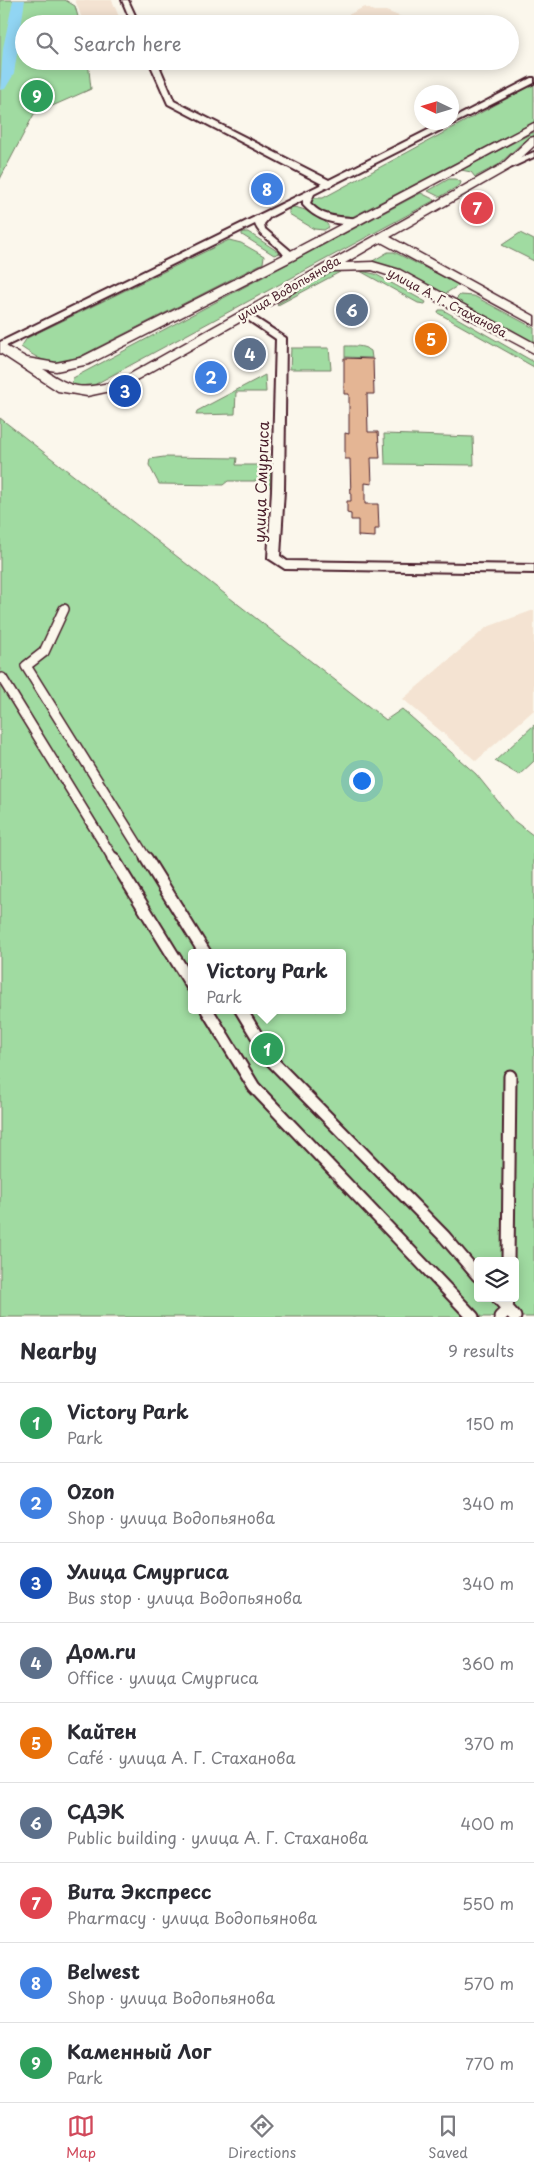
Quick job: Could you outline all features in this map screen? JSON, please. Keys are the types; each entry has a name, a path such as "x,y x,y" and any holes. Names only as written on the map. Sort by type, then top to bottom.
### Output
{"main road":[{"name":"улица Водопьянова","path":"18,360 56,367 84,362 289,258 534,126"},
{"name":"улица Водопьянова","path":"84,362 72,374 63,388 87,392 120,385 505,167 534,140"},
{"path":"442,175 456,172 469,176 472,178 470,186"},
{"name":"улица А. Г. Стаханова","path":"380,237 534,321"},
{"name":"улица А. Г. Стаханова","path":"327,267 373,266 395,273 534,348"},
{"path":"452,304 452,294 460,289 476,290"},
{"path":"0,346 18,360 63,388"}],"street":[{"path":"125,0 132,15"},
{"path":"157,70 171,102 329,184"},
{"path":"459,118 534,80"},
{"path":"0,346 268,215 435,130"},
{"path":"505,167 534,154"},
{"path":"310,194 306,203 317,213 337,222 355,221"},
{"path":"268,215 258,224 260,231 285,250 289,254 289,258"},
{"name":"улица Смургиса","path":"245,314 281,338 278,490 274,558 285,565 534,569"},
{"path":"64,609 44,652 26,666 203,949"},
{"path":"2,678 188,980"},
{"path":"209,1014 254,1087 473,1317"},
{"path":"243,1014 272,1061 444,1236 474,1271"},
{"path":"508,1257 510,1076"}],"shaded area":[{"path":"75,0 112,0 118,15 81,15"},
{"path":"364,7 396,15 348,15"},
{"path":"534,610 534,710 476,761 403,699 487,627"}],"green space":[{"path":"0,0 65,0 75,6 78,15 15,15 15,70 89,70 91,89 34,114 0,179"},
{"path":"534,84 534,122 350,218 334,217 310,205 309,201 313,198 323,198 449,130 459,130 459,125"},
{"path":"534,132 534,136 522,143 498,165 475,177 471,172 461,170"},
{"path":"449,179 461,182 460,185 440,197 428,191"},
{"path":"421,193 435,200 94,385 77,387 72,383 73,378"},
{"path":"293,207 313,214 323,220 329,227 324,230 314,229 289,214 289,209"},
{"path":"244,232 248,232 280,253 274,255 242,235"},
{"path":"520,233 534,240 534,261 502,245"},
{"path":"229,240 241,243 264,256 263,263 69,362 49,362 21,347 27,338"},
{"path":"388,252 394,252 459,285 443,295 393,269 371,262"},
{"path":"337,270 340,272 277,304 291,296 291,293"},
{"path":"360,271 375,274 426,302 425,304 418,303"},
{"path":"460,295 474,296 534,328 534,345 457,304 456,299"},
{"path":"439,310 443,310 534,362 534,367 438,313"},
{"path":"345,346 365,348 371,351 372,358 345,357"},
{"path":"291,348 329,348 331,369 290,369"},
{"path":"265,375 266,392 236,392 235,414 196,415 197,411"},
{"path":"0,418 386,720 402,709 476,774 513,820 534,836 534,1317 0,1317"},
{"path":"384,434 473,437 474,465 385,464"},
{"path":"164,457 237,458 236,465 260,465 266,457 272,457 271,487 266,487 262,481 228,481 223,485 159,484 149,465 150,459"},
{"path":"534,725 534,761 519,775 495,761"}],"building":[{"path":"344,358 373,359 374,394 367,394 368,432 378,432 380,458 371,458 372,484 365,483 365,504 378,504 379,529 375,529 375,537 358,536 358,520 351,520 351,514 347,513 347,501 351,501 350,459 345,459 345,433 349,434 349,394 344,394"}],"waterway":[{"path":"16,15 19,0"},
{"path":"0,86 7,74 15,21"}],"place":[{"name":"Каменный Лог","path":"37,96"},
{"name":"Belwest","path":"267,189"},
{"name":"Вита Экспресс","path":"477,208"},
{"name":"СДЭК","path":"352,310"},
{"name":"Кайтен","path":"431,339"},
{"name":"Дом.ru","path":"250,354"},
{"name":"Ozon","path":"211,377"},
{"name":"Улица Смургиса","path":"125,391"},
{"name":"Victory Park","path":"267,1049"}]}
